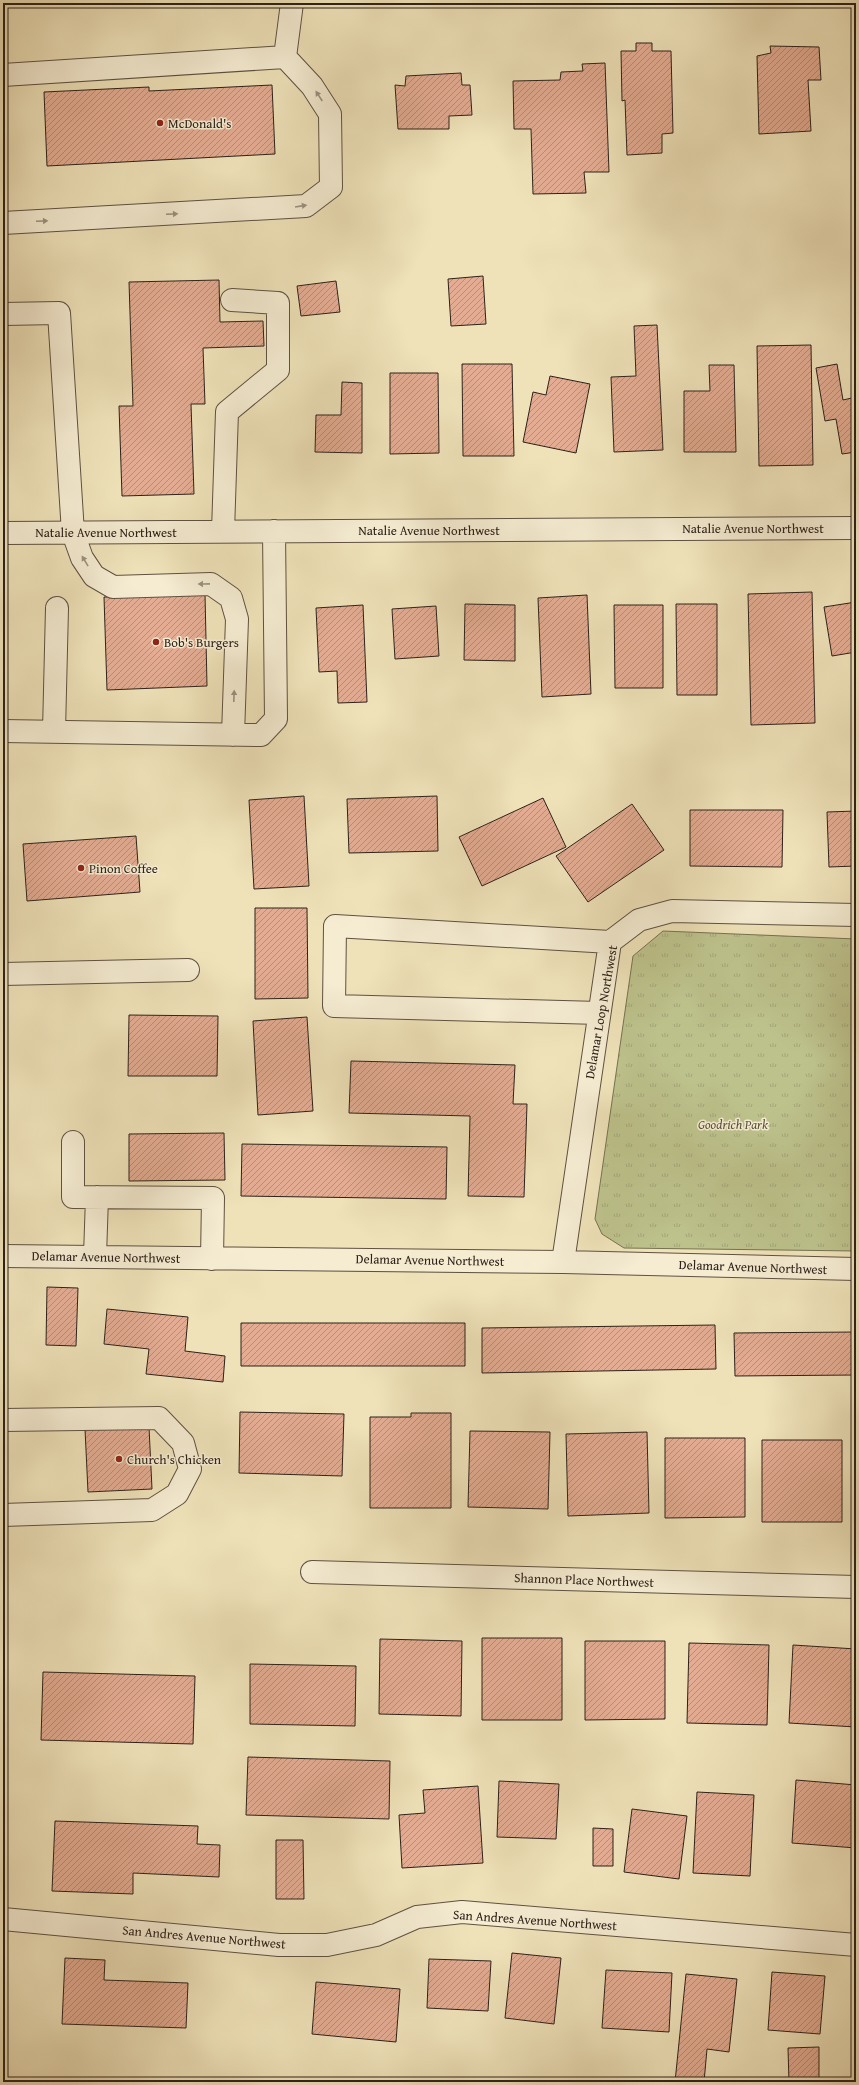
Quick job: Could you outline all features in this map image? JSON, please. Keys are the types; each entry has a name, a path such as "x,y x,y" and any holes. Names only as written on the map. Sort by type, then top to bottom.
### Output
{"street":[{"path":"3,223 306,206 330,187 330,114 312,86 286,58 292,3"},
{"path":"3,75 286,58"},
{"path":"223,531 227,412 278,370 278,303 232,300"},
{"path":"3,314 59,313 73,533 82,558 94,576 113,587 211,584 231,598 237,619 233,734"},
{"name":"Natalie Avenue Northwest","path":"3,533 856,528"},
{"path":"3,731 261,735 276,719 274,531"},
{"path":"54,731 56,608"},
{"name":"Delamar Loop Northwest","path":"562,1262 610,942 639,920 672,911 856,915"},
{"path":"599,1012 334,1006 336,926 610,942"},
{"path":"3,974 188,970"},
{"path":"73,1142 73,1197 212,1198 212,1258"},
{"path":"95,1256 97,1197"},
{"name":"Delamar Avenue Northwest","path":"3,1256 562,1262 856,1270"},
{"path":"3,1420 159,1418 183,1443 190,1469 177,1494 152,1510 3,1515"},
{"name":"Shannon Place Northwest","path":"312,1572 856,1587"},
{"name":"San Andres Avenue Northwest","path":"3,1919 279,1945 327,1945 376,1935 417,1917 462,1912 856,1945"}],"green space":[{"name":"Goodrich Park","path":"663,931 856,939 856,1251 624,1248 602,1234 595,1219 633,956"}],"building":[{"path":"636,43 652,43 652,51 671,51 673,133 662,134 662,153 627,155 625,100 622,101 621,51 636,51"},
{"path":"770,46 819,47 821,80 808,80 811,131 759,134 757,56 771,53"},
{"path":"605,63 609,172 584,172 586,193 533,194 531,129 514,129 513,81 560,80 561,72 583,71 582,64"},
{"path":"461,73 462,85 470,85 472,115 449,116 449,129 398,129 395,85 405,86 406,76"},
{"name":"McDonald's","path":"272,85 275,154 47,166 44,92 149,87 149,91"},
{"path":"483,276 486,324 451,326 448,279"},
{"path":"219,280 220,322 263,321 264,346 203,348 205,404 191,404 194,494 122,496 119,406 133,406 129,282"},
{"path":"336,281 340,312 301,316 297,286"},
{"path":"657,325 663,450 614,452 611,377 636,376 634,326"},
{"path":"811,345 813,465 759,466 757,346"},
{"path":"462,364 512,364 514,456 463,456"},
{"path":"837,364 843,400 856,397 856,452 842,454 836,419 825,421 816,368"},
{"path":"709,365 734,365 736,452 684,452 684,391 710,391"},
{"path":"390,373 438,373 439,453 390,454"},
{"path":"550,376 590,384 576,453 523,442 533,392 546,395"},
{"path":"342,382 362,383 362,453 315,452 316,415 341,415"},
{"path":"812,592 815,723 751,725 748,594"},
{"name":"Bob's Burgers","path":"205,594 207,686 107,690 104,597"},
{"path":"587,595 591,694 542,697 538,598"},
{"path":"856,602 856,652 832,656 824,607"},
{"path":"465,604 515,605 515,661 464,660"},
{"path":"676,604 717,604 717,695 677,695"},
{"path":"363,605 367,702 338,703 337,671 319,672 316,608"},
{"path":"614,605 663,605 663,688 615,688"},
{"path":"436,606 439,656 395,659 392,609"},
{"path":"304,796 309,886 254,889 249,800"},
{"path":"437,796 438,851 349,853 347,799"},
{"path":"543,798 566,847 482,886 459,837"},
{"path":"632,804 664,850 588,902 556,856"},
{"path":"690,810 783,810 782,867 690,866"},
{"path":"856,811 856,866 829,867 827,812"},
{"name":"Pinon Coffee","path":"136,836 140,892 27,901 23,844"},
{"path":"255,908 307,908 308,998 255,999"},
{"path":"129,1015 218,1016 217,1076 128,1076"},
{"path":"307,1017 313,1111 258,1115 253,1021"},
{"path":"351,1061 515,1065 513,1104 527,1104 524,1197 468,1196 470,1116 349,1113"},
{"path":"224,1133 225,1180 129,1181 129,1134"},
{"path":"242,1144 447,1147 446,1199 241,1196"},
{"path":"47,1287 78,1288 76,1346 46,1345"},
{"path":"107,1309 188,1317 185,1351 225,1356 223,1382 146,1374 149,1349 104,1344"},
{"path":"241,1323 465,1323 465,1366 241,1366"},
{"path":"715,1325 716,1369 482,1373 482,1328"},
{"path":"856,1332 856,1375 735,1376 734,1333"},
{"path":"240,1412 344,1414 342,1476 239,1473"},
{"path":"411,1413 451,1413 451,1508 370,1508 370,1417 411,1417"},
{"name":"Church's Chicken","path":"149,1427 152,1489 88,1492 85,1429"},
{"path":"470,1431 550,1432 548,1509 468,1507"},
{"path":"647,1432 649,1513 568,1516 566,1434"},
{"path":"665,1438 745,1438 745,1517 665,1518"},
{"path":"762,1440 842,1440 842,1522 762,1522"},
{"path":"482,1638 562,1638 562,1720 482,1720"},
{"path":"380,1639 462,1641 461,1716 379,1714"},
{"path":"585,1641 665,1641 665,1719 585,1720"},
{"path":"689,1643 769,1645 767,1725 687,1723"},
{"path":"793,1645 856,1649 856,1727 789,1723"},
{"path":"250,1664 356,1666 355,1726 250,1724"},
{"path":"43,1672 195,1676 193,1744 41,1740"},
{"path":"248,1757 390,1761 389,1819 246,1815"},
{"path":"796,1780 856,1785 856,1848 792,1843"},
{"path":"499,1781 559,1784 556,1839 497,1837"},
{"path":"478,1786 483,1863 402,1868 399,1815 425,1813 423,1790"},
{"path":"697,1792 754,1795 750,1876 693,1873"},
{"path":"632,1809 687,1816 679,1879 624,1872"},
{"path":"55,1821 198,1826 197,1844 220,1845 219,1877 133,1873 133,1894 52,1891"},
{"path":"593,1828 613,1829 613,1866 593,1866"},
{"path":"276,1840 303,1840 304,1899 276,1899"},
{"path":"512,1953 561,1958 554,2024 505,2018"},
{"path":"65,1958 105,1960 104,1980 188,1983 186,2028 62,2024"},
{"path":"429,1959 491,1961 488,2011 427,2008"},
{"path":"606,1970 672,1973 669,2032 602,2028"},
{"path":"772,1972 825,1976 820,2034 768,2030"},
{"path":"686,1974 737,1979 729,2052 707,2049 704,2082 675,2082"},
{"path":"316,1982 400,1989 396,2042 312,2034"},
{"path":"819,2047 819,2082 789,2082 788,2048"}],"place":[{"name":"McDonald's","path":"160,123"},
{"name":"Bob's Burgers","path":"156,642"},
{"name":"Pinon Coffee","path":"81,868"},
{"name":"Church's Chicken","path":"119,1459"}]}
